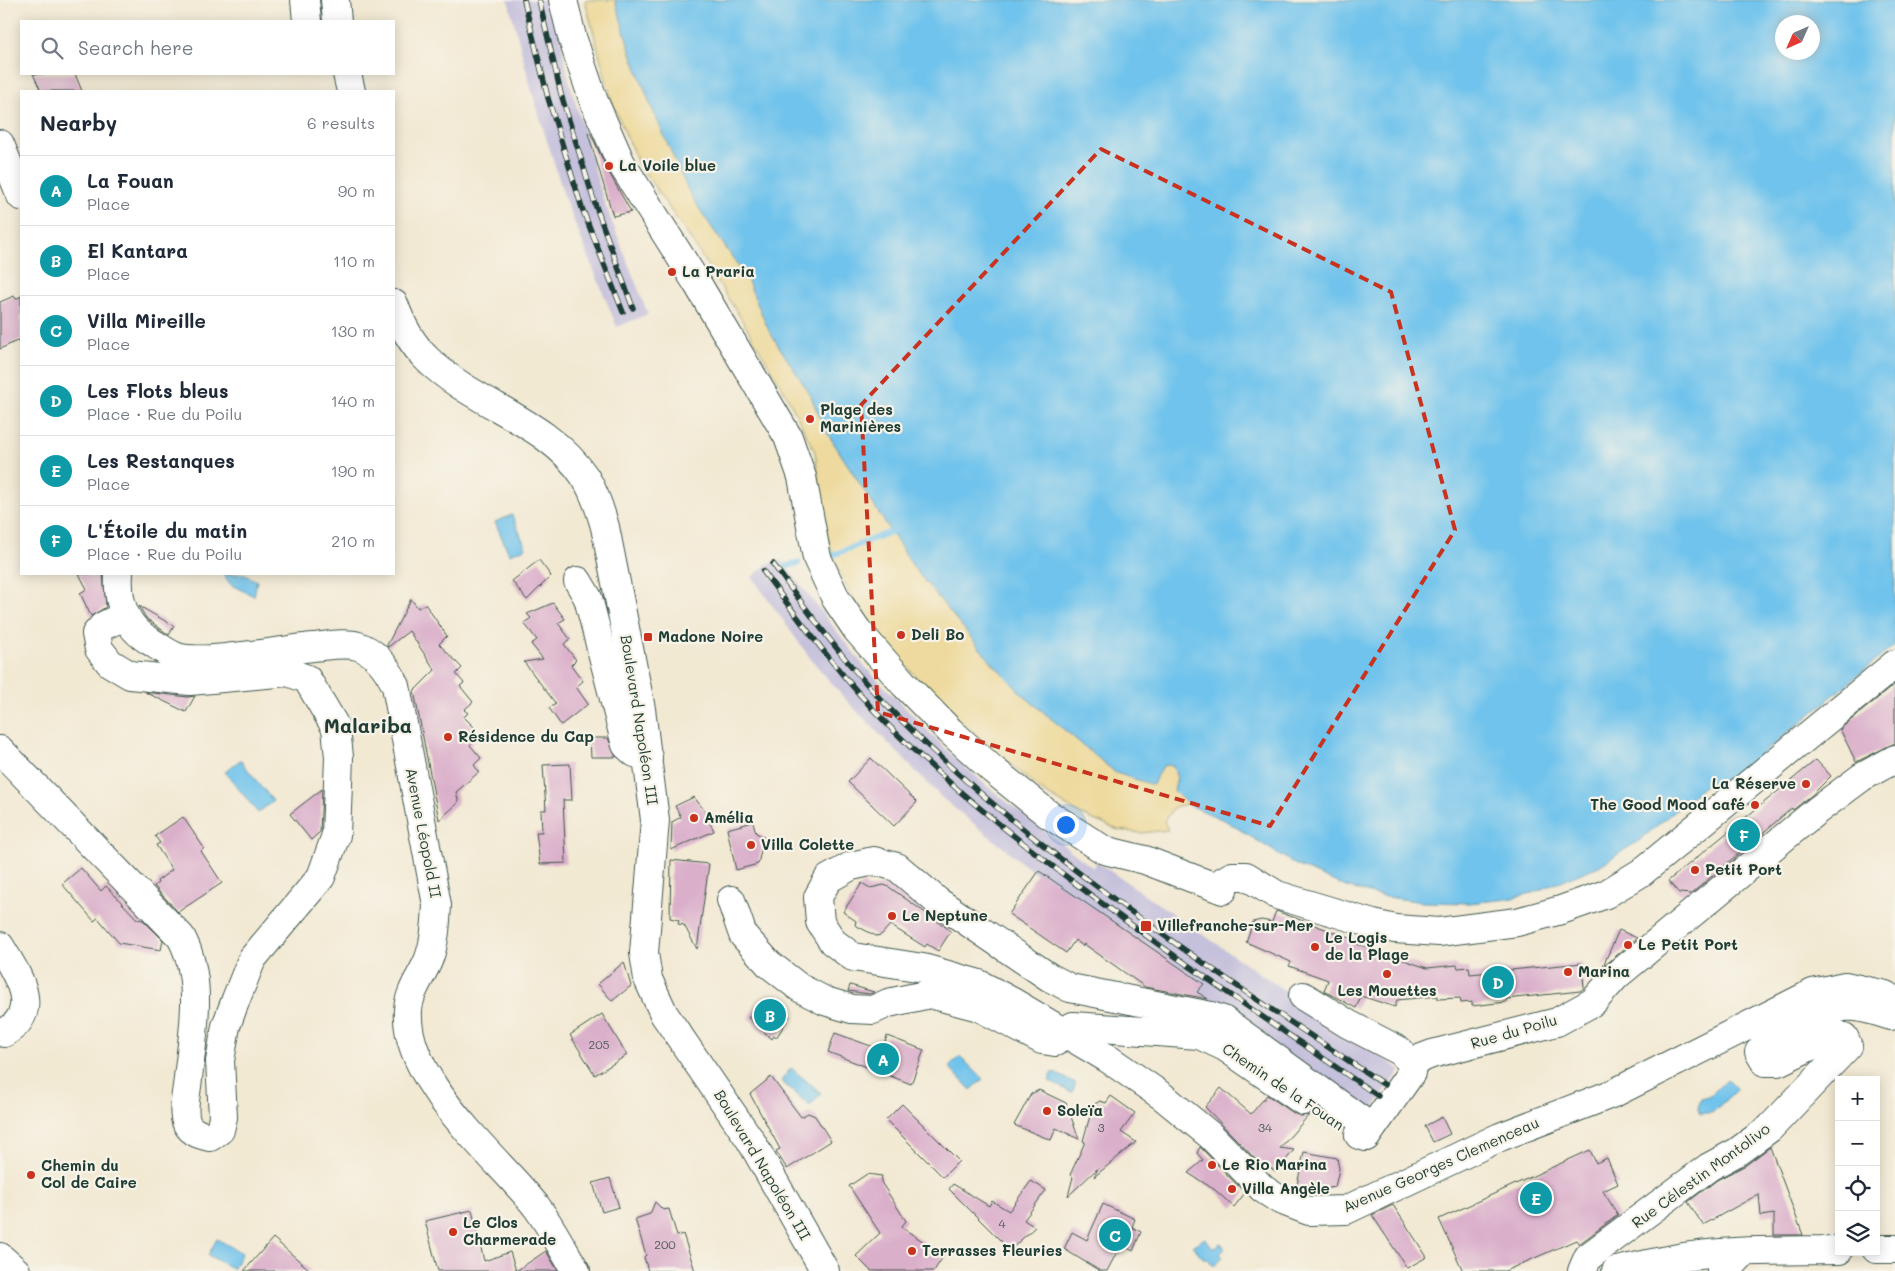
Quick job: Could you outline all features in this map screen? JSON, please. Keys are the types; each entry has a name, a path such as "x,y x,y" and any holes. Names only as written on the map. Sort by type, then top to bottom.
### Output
{"street":[{"path":"306,0 307,20"},
{"path":"335,0 338,20"},
{"path":"563,0 572,37 593,99 621,163 697,283 788,438 802,477 815,550 836,600 871,647 950,731 1023,795 1094,842 1149,851 1223,885 1233,896 1277,895 1373,924 1396,929 1439,932 1517,922 1561,910 1606,894 1642,872 1895,664"},
{"path":"0,144 20,194"},
{"name":"Boulevard Napoléon III","path":"395,307 401,323 426,358 444,374 536,432 565,454 584,477 597,500 605,527 641,709 655,820 644,953 648,979 664,1014 751,1141 825,1271"},
{"name":"Avenue Léopold II","path":"119,575 118,590 124,616 140,635 177,657 210,659 334,645 358,646 374,655 388,668 396,686 437,905 435,935 428,961 415,983 408,1010 411,1041 441,1099 538,1208 576,1271"},
{"path":"578,581 588,598 626,745 635,753 648,757"},
{"path":"0,750 181,937 189,952 194,986 194,1024 185,1110 187,1125 196,1134 210,1137 220,1130 223,1117 220,1061 226,1026 252,959 322,877 336,836 339,757 336,728 307,679 288,672 190,681 130,675 110,662 99,649 96,634 103,626 124,616"},
{"name":"Rue du Poilu","path":"1411,1062 1432,1054 1557,1022 1593,1002 1616,976 1815,812 1862,777 1895,759"},
{"name":"Avenue Georges Clemenceau","path":"1372,1128 1223,1020 1212,1016 1070,988 1049,977 937,901 897,867 874,861 851,866 828,879 818,897 820,922 833,942 853,957 923,968 979,984 1107,1058 1162,1096 1211,1136 1264,1189 1280,1200 1309,1211 1346,1210 1500,1137 1614,1093 1813,993 1845,986 1885,995 1895,1000"},
{"name":"Chemin de la Fouan","path":"731,900 743,935 769,964 800,988 824,1001 852,1010 873,1010 888,1003 930,994 979,1007 1042,1040 1055,1042 1073,1026 1199,1035 1225,1047 1355,1134 1366,1137 1372,1128"},
{"path":"0,946 15,971 26,997 23,1015 17,1026 4,1033 0,1032"},
{"path":"1303,996 1348,1024 1400,1051 1411,1062 1411,1073 1372,1128"},
{"name":"Rue Célestin Montolivo","path":"1582,1271 1588,1257 1709,1167 1737,1152 1770,1128 1848,1046 1844,1037 1836,1034 1778,1062 1765,1062 1760,1052 1766,1043 1822,1015 1845,1007 1869,1009 1895,1018"},
{"path":"1880,1249 1895,1249"},
{"path":"1616,1271 1673,1258 1744,1252 1835,1250"},
{"path":"1721,1271 1728,1269 1744,1252"},
{"path":"0,1257 16,1271"}],"highlighted area":[{"path":"1101,149 1391,292 1455,530 1270,826 878,712 861,405"}],"shaded area":[{"path":"508,0 553,0 569,80 603,199 648,314 617,327 565,199 532,92"},
{"path":"782,561 864,666 953,756 988,787 1093,868 1097,862 1401,1070 1366,1117 1032,871 942,798 844,698 810,658 752,577 767,564"}],"sand":[{"name":"Plage des Marinières","path":"585,0 615,0 630,50 651,106 702,213 746,277 769,331 810,394 824,428 915,569 987,657 1023,695 1116,773 1157,775 1164,765 1173,766 1177,778 1174,791 1187,804 1174,807 1164,821 1168,830 1141,833 1118,830 1082,815 1043,792 941,704 873,629 857,607 836,565 826,531 815,452 786,394 744,323 690,238 638,163 612,102"}],"water":[{"path":"615,0 1895,0 1895,645 1720,788 1705,785 1640,840 1599,866 1532,893 1508,899 1469,903 1423,902 1381,896 1346,887 1296,865 1226,821 1187,804 1174,791 1177,778 1173,766 1164,765 1153,785 1116,773 1023,695 987,657 915,569 824,428 810,394 769,331 746,277 688,190 651,106 630,50"},
{"path":"512,515 526,548 509,554 495,522"},
{"path":"224,575 245,575 257,581 254,596 231,585"},
{"path":"240,760 273,801 258,813 225,772"},
{"path":"960,1056 983,1079 971,1090 949,1067"},
{"path":"791,1068 821,1093 810,1106 781,1081"},
{"path":"1052,1072 1076,1083 1072,1093 1049,1081"},
{"path":"1727,1079 1737,1089 1712,1113 1700,1113 1698,1108 1701,1098 1711,1095"},
{"path":"1205,1238 1212,1248 1221,1243 1225,1248 1220,1253 1223,1258 1214,1266 1207,1258 1203,1258 1193,1246"},
{"path":"217,1239 242,1253 233,1269 208,1255"}],"building":[{"path":"33,75 75,75 82,90 41,90"},
{"path":"590,132 607,169 631,212 613,216 588,133"},
{"path":"14,296 16,299 20,297 20,339 0,349 0,302"},
{"path":"539,560 551,576 527,600 512,581"},
{"path":"80,575 103,575 106,607 91,616 80,593 87,589"},
{"name":"Résidence du Cap","path":"411,599 418,608 425,604 447,636 439,644 462,668 456,674 464,683 460,686 473,702 464,710 468,713 464,717 475,728 469,734 475,741 470,745 481,758 474,765 479,772 456,792 457,804 439,820 414,691 435,670 409,631 388,647 387,645"},
{"path":"553,603 565,619 558,623 570,639 564,644 576,660 571,665 583,681 576,687 588,704 561,725 549,708 556,704 524,662 543,659 531,644 537,640 524,623 531,618 527,614"},
{"path":"139,606 174,626 169,635 146,618"},
{"path":"1895,684 1895,743 1856,762 1840,729"},
{"path":"145,692 188,697 195,696 186,712"},
{"path":"590,738 608,738 616,757 591,757"},
{"path":"871,758 917,802 894,826 848,782"},
{"path":"1816,760 1831,776 1813,794 1793,810 1792,808 1691,894 1679,893 1668,881"},
{"path":"570,764 572,800 563,800 566,863 540,864 536,832 542,832 541,810 546,810 543,765"},
{"path":"322,789 320,832 311,840 290,814"},
{"name":"Amélia","path":"694,797 704,810 714,831 671,850 672,822 681,817 675,806"},
{"path":"183,817 204,848 201,851 222,883 178,912 154,886 158,883 157,881 172,870 156,845 160,843 155,836"},
{"name":"Villa Colette","path":"753,822 756,833 764,837 758,864 736,870 727,829"},
{"path":"671,860 709,864 697,949 684,925 678,924 679,920 670,918"},
{"path":"81,868 101,891 106,886 137,919 143,920 163,940 161,950 119,943 98,918 94,921 62,884"},
{"path":"1039,871 1204,984 1197,992 1208,999 1145,987 1084,944 1083,946 1075,940 1066,953 1009,914"},
{"name":"Le Neptune","path":"862,883 870,888 884,885 889,887 951,931 938,951 927,944 925,947 890,925 881,935 876,936 855,925 856,921 843,912"},
{"path":"1276,911 1358,941 1357,944 1427,968 1457,965 1458,968 1469,967 1470,974 1582,963 1584,988 1580,991 1506,999 1506,1002 1472,1006 1472,1002 1461,1003 1460,998 1438,999 1438,996 1397,1000 1395,1007 1361,996 1356,1008 1324,991 1328,980 1289,966 1291,962 1246,942 1253,922 1261,920 1272,922"},
{"path":"1619,930 1637,938 1603,967 1603,966"},
{"path":"624,962 631,986 612,1001 598,984"},
{"path":"850,985 874,992 870,994 848,991"},
{"path":"757,1005 790,1016 776,1038 774,1036 772,1039 748,1018"},
{"path":"602,1014 627,1055 595,1075 570,1035"},
{"path":"835,1033 882,1050 887,1036 924,1050 911,1084 828,1052"},
{"path":"771,1077 801,1117 808,1113 815,1116 831,1141 787,1169 776,1151 780,1149 750,1094"},
{"path":"1221,1088 1251,1114 1267,1095 1295,1114 1301,1116 1309,1115 1280,1148 1294,1150 1276,1172 1266,1164 1263,1167 1205,1107"},
{"path":"1039,1090 1066,1103 1079,1139 1056,1128 1051,1140 1014,1125 1031,1094"},
{"path":"1111,1096 1135,1113 1121,1132 1136,1142 1094,1177 1098,1168 1068,1196 1073,1177 1070,1175 1085,1142 1083,1141 1093,1105 1100,1101 1106,1103"},
{"path":"902,1104 959,1161 943,1177 886,1120"},
{"path":"1442,1117 1450,1134 1433,1142 1425,1126"},
{"name":"Le Rio Marina","path":"1200,1147 1245,1193 1234,1207 1215,1190 1188,1173 1203,1160 1197,1153"},
{"path":"1770,1147 1803,1235 1774,1235 1774,1214 1761,1216 1759,1194 1703,1225 1688,1202 1717,1180 1746,1165"},
{"path":"1590,1150 1596,1163 1607,1158 1618,1184 1603,1191 1618,1215 1579,1244 1576,1240 1505,1271 1463,1271 1439,1219"},
{"path":"1304,1152 1337,1158 1339,1169 1335,1187 1324,1189 1324,1192 1297,1185"},
{"path":"867,1174 882,1176 881,1182 906,1221 901,1227 944,1255 934,1271 871,1271 856,1256 880,1233 849,1186"},
{"path":"610,1178 619,1207 602,1212 593,1183"},
{"path":"1031,1181 1046,1190 1024,1220 1035,1227 1010,1250 949,1189 953,1184 989,1206 992,1201 1009,1211"},
{"path":"655,1202 663,1210 669,1209 677,1236 683,1234 695,1271 648,1271 644,1257 646,1255 635,1219 650,1214"},
{"path":"1103,1204 1135,1219 1132,1227 1141,1232 1133,1251 1124,1246 1119,1253 1117,1252 1107,1271 1100,1271 1064,1249 1072,1232 1087,1240"},
{"path":"1393,1205 1427,1257 1407,1268 1372,1215"},
{"name":"Le Clos Charmerade","path":"472,1210 484,1261 510,1252 516,1271 438,1271 425,1221"},
{"path":"273,1238 311,1271 244,1271"},
{"path":"546,1251 558,1271 516,1271"}],"waterway":[{"path":"833,555 890,532"},
{"path":"787,566 798,563"}],"railway":[{"path":"524,0 548,98 582,208 623,312"},
{"path":"539,0 561,94 595,204 633,308"},
{"path":"773,564 802,604 881,700 954,770 1012,820 1133,913 1258,1001 1385,1085"},
{"path":"763,571 823,651 855,689 911,748 958,790 1080,887 1153,941 1378,1096"}],"place":[{"name":"La Voile blue","path":"609,166"},
{"name":"La Praria","path":"672,272"},
{"name":"Plage des Marinières","path":"810,419"},
{"name":"Deli Bo","path":"901,635"},
{"name":"Madone Noire","path":"648,637"},
{"name":"Résidence du Cap","path":"448,737"},
{"name":"La Réserve","path":"1806,784"},
{"name":"The Good Mood café","path":"1755,805"},
{"name":"Amélia","path":"694,818"},
{"name":"L'Étoile du matin","path":"1744,835"},
{"name":"Villa Colette","path":"751,845"},
{"name":"Petit Port","path":"1695,870"},
{"name":"Le Neptune","path":"892,916"},
{"name":"Villefranche-sur-Mer","path":"1146,926"},
{"name":"Le Petit Port","path":"1628,945"},
{"name":"Le Logis de la Plage","path":"1315,947"},
{"name":"Marina","path":"1568,972"},
{"name":"Les Mouettes","path":"1387,974"},
{"name":"Les Flots bleus","path":"1498,982"},
{"name":"El Kantara","path":"770,1015"},
{"name":"La Fouan","path":"883,1059"},
{"name":"Soleïa","path":"1047,1111"},
{"name":"Le Rio Marina","path":"1212,1165"},
{"name":"Chemin du Col de Caire","path":"31,1175"},
{"name":"Villa Angèle","path":"1232,1189"},
{"name":"Les Restanques","path":"1536,1198"},
{"name":"Le Clos Charmerade","path":"453,1232"},
{"name":"Villa Mireille","path":"1115,1235"},
{"name":"Terrasses Fleuries","path":"912,1251"}],"district":[{"name":"Malariba","path":"368,726"}]}
